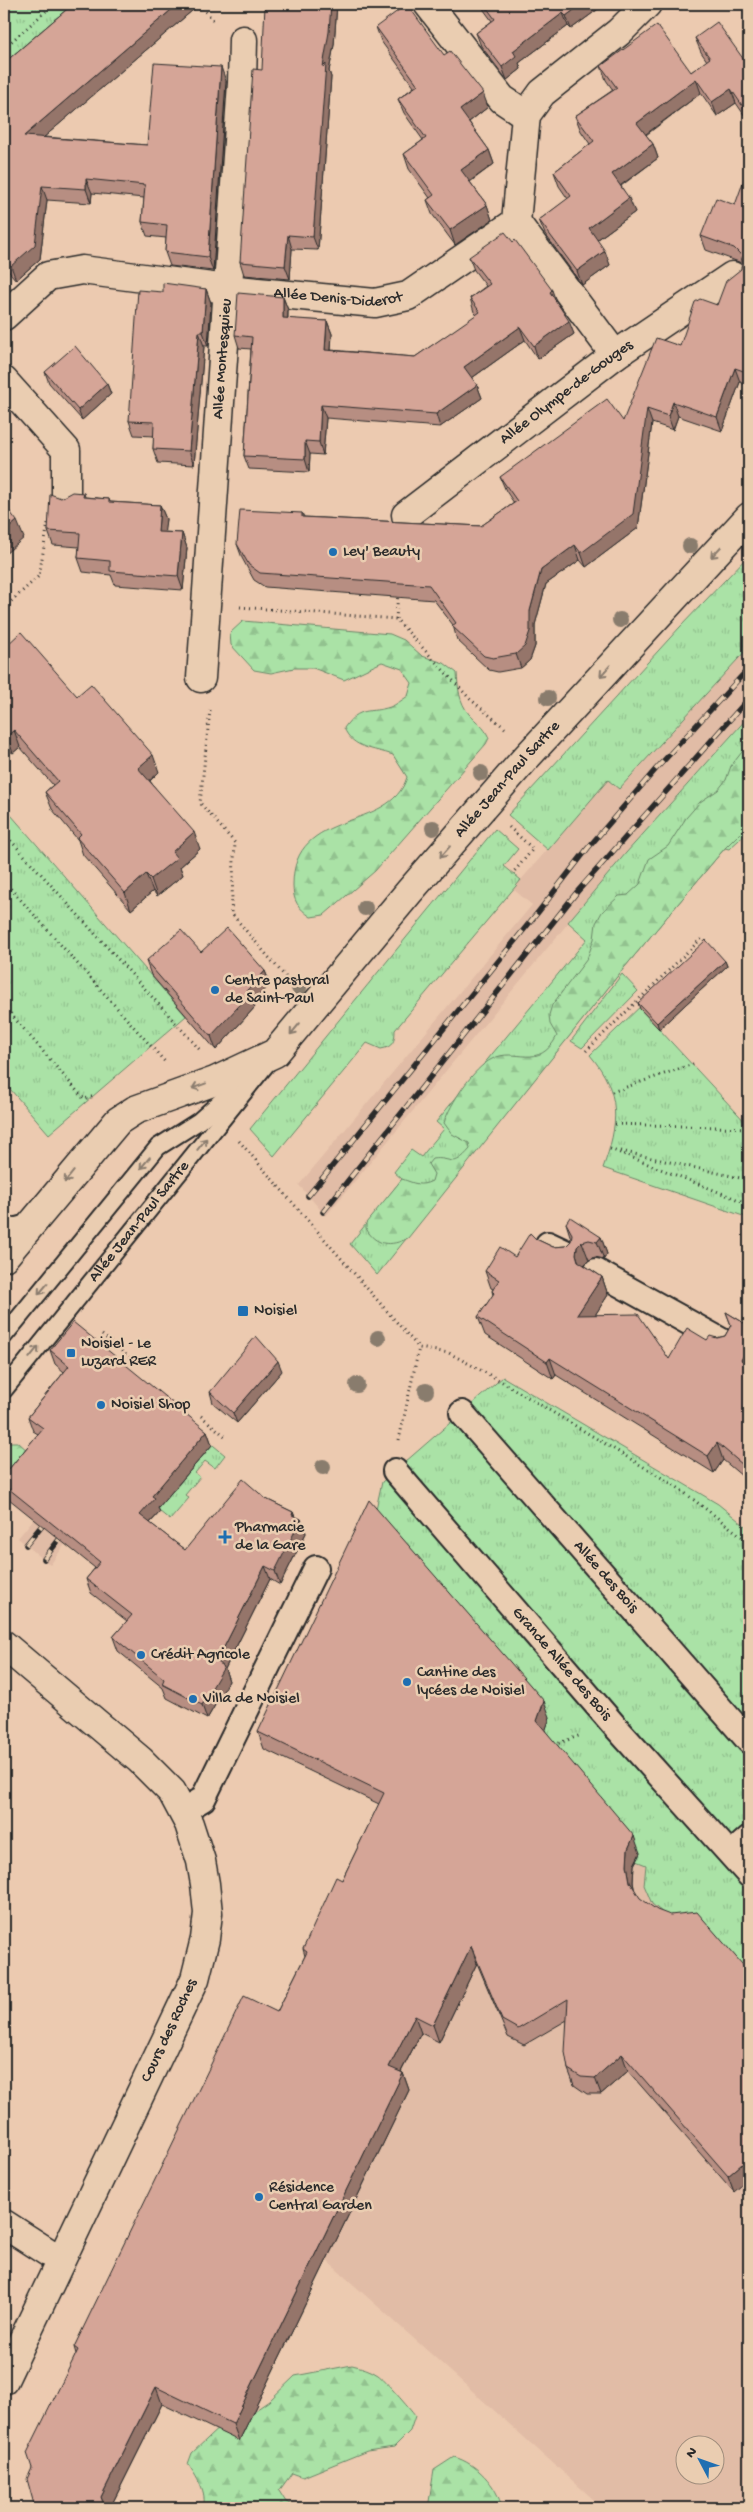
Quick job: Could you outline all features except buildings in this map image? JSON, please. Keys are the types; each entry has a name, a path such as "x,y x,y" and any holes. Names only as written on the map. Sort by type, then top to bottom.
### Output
{"street":[{"path":"428,4 502,99 526,115"},
{"path":"615,356 516,222 526,115 542,93 618,32 646,4"},
{"name":"Allée Montesquieu","path":"201,678 242,83 243,40"},
{"name":"Allée Denis-Diderot","path":"4,316 48,276 82,270 227,289 375,303 408,296 516,222"},
{"name":"Allée Olympe-de-Gouges","path":"406,515 615,356 732,276"},
{"path":"4,380 66,450 66,498"},
{"name":"Allée Jean-Paul Sartre","path":"4,1257 118,1121 182,1080 246,1068 275,1053 409,892 524,760 749,517"},
{"path":"596,1271 724,1342"},
{"name":"Allée des Bois","path":"462,1413 749,1741"},
{"name":"Grande Allée des Bois","path":"394,1471 613,1724 749,1875"},
{"path":"183,1811 203,1799 316,1568"},
{"name":"Cours des Roches","path":"4,1645 162,1780 183,1811 201,1861 208,1913 206,1939 195,1979 4,2380"},
{"path":"731,1854 749,1838"},
{"path":"4,2224 60,2260"}],"lane":[{"name":"Allée Jean-Paul Sartre","path":"4,1390 275,1053"},
{"path":"4,1336 158,1147 199,1121 275,1053"},
{"path":"4,1229 32,1222"}],"path":[{"path":"4,48 54,4"},
{"path":"4,608 39,576 52,498 66,498"},
{"path":"396,620 398,591"},
{"path":"207,604 396,620 470,699 506,729"},
{"path":"201,678 210,705 200,802 235,843 230,914 289,981"},
{"path":"504,823 533,849 512,874"},
{"path":"4,832 202,1053"},
{"path":"4,881 182,1080"},
{"path":"586,1051 704,936"},
{"path":"4,1006 84,1099 102,1093"},
{"path":"612,1092 696,1064"},
{"path":"222,1119 419,1348 449,1353 500,1380 676,1487 749,1542"},
{"path":"615,1124 749,1128"},
{"path":"749,1180 610,1149 749,1204"},
{"path":"102,1335 130,1358"},
{"path":"201,1416 226,1437"},
{"path":"549,1747 613,1724"}],"shaded area":[{"path":"749,647 749,716 626,853 326,1216 299,1185 532,905 513,889 608,780 619,789"},
{"path":"75,1469 66,1543 50,1565 18,1538"},
{"path":"612,1821 641,1853 646,1865 644,1879 646,1892 654,1905 749,1982 749,2508 603,2508 326,2260 313,1968"}],"green space":[{"path":"4,4 77,4 4,67"},
{"path":"749,555 749,647 619,789 608,780 548,850 508,815 680,627"},
{"path":"243,621 390,634 404,640 422,656 444,663 457,673 463,705 485,730 489,738 486,744 375,871 324,915 311,917 297,904 293,885 297,860 308,843 325,831 382,807 397,795 407,777 393,755 358,744 348,735 344,728 360,713 383,709 399,702 408,696 412,683 402,669 382,662 344,680 313,668 294,668 271,673 254,670 231,645 230,633"},
{"path":"749,716 749,831 729,849 725,848 624,968 377,1275 350,1244 402,1179 394,1172 411,1150 421,1157 444,1129 436,1122 587,939 568,922 626,853"},
{"path":"749,743 749,824 725,848 624,968 408,1238 390,1244 374,1238 366,1228 366,1223 402,1179 420,1184 428,1183 432,1181 434,1174 428,1164 432,1159 455,1161 470,1149 469,1143 452,1134 444,1123 451,1106 477,1070 492,1059 501,1056 534,1056 550,1047 557,1036 550,1024 549,1015 552,1005 587,959 594,939 596,923 602,912 619,896 628,895 640,884 649,859 668,846 686,818 700,802 718,790 726,780 731,766"},
{"path":"4,807 186,1016 49,1134 4,1082"},
{"path":"495,829 518,849 504,866 521,880 395,1030 394,1040 391,1045 381,1049 367,1043 274,1156 250,1129"},
{"path":"622,974 638,991 582,1048 571,1041"},
{"path":"647,1000 667,1021 659,1029 749,1126 749,1218 603,1168 612,1137 614,1109 608,1082 590,1055"},
{"path":"503,1377 718,1504 749,1529 749,1982 652,1904 644,1885 646,1865 636,1861 640,1853 612,1821 374,1518 382,1482"},
{"path":"191,1427 225,1455 215,1468 205,1461 195,1473 200,1477 185,1495 189,1498 170,1520 153,1506 175,1489 200,1458"},
{"path":"11,1442 18,1442 30,1453 4,1495 4,1446"},
{"path":"4,1495 7,1501 4,1506"},
{"path":"352,2365 378,2375 415,2416 410,2431 394,2447 367,2451 303,2477 292,2473 279,2491 286,2502 302,2508 203,2508 203,2491 188,2464 192,2453 223,2424 247,2416 269,2401 295,2376"},
{"path":"454,2457 470,2464 484,2476 495,2491 502,2508 428,2508 434,2470"}],"railway":[{"path":"308,1196 588,848 656,769 749,668"},
{"path":"323,1212 577,892 749,698"},
{"path":"26,1545 51,1514"},
{"path":"44,1559 68,1528"}],"place":[{"name":"Ley' Beauty","path":"333,552"},
{"name":"Centre pastoral de Saint-Paul","path":"215,990"},
{"name":"Noisiel","path":"243,1311"},
{"name":"Noisiel - Le Luzard RER","path":"71,1353"},
{"name":"Noisiel Shop","path":"101,1405"},
{"name":"Pharmacie de la Gare","path":"225,1537"},
{"name":"Crédit Agricole","path":"141,1655"},
{"name":"Cantine des lycées de Noisiel","path":"407,1682"},
{"name":"Villa de Noisiel","path":"193,1699"},
{"name":"Résidence Central Garden","path":"259,2197"}]}
